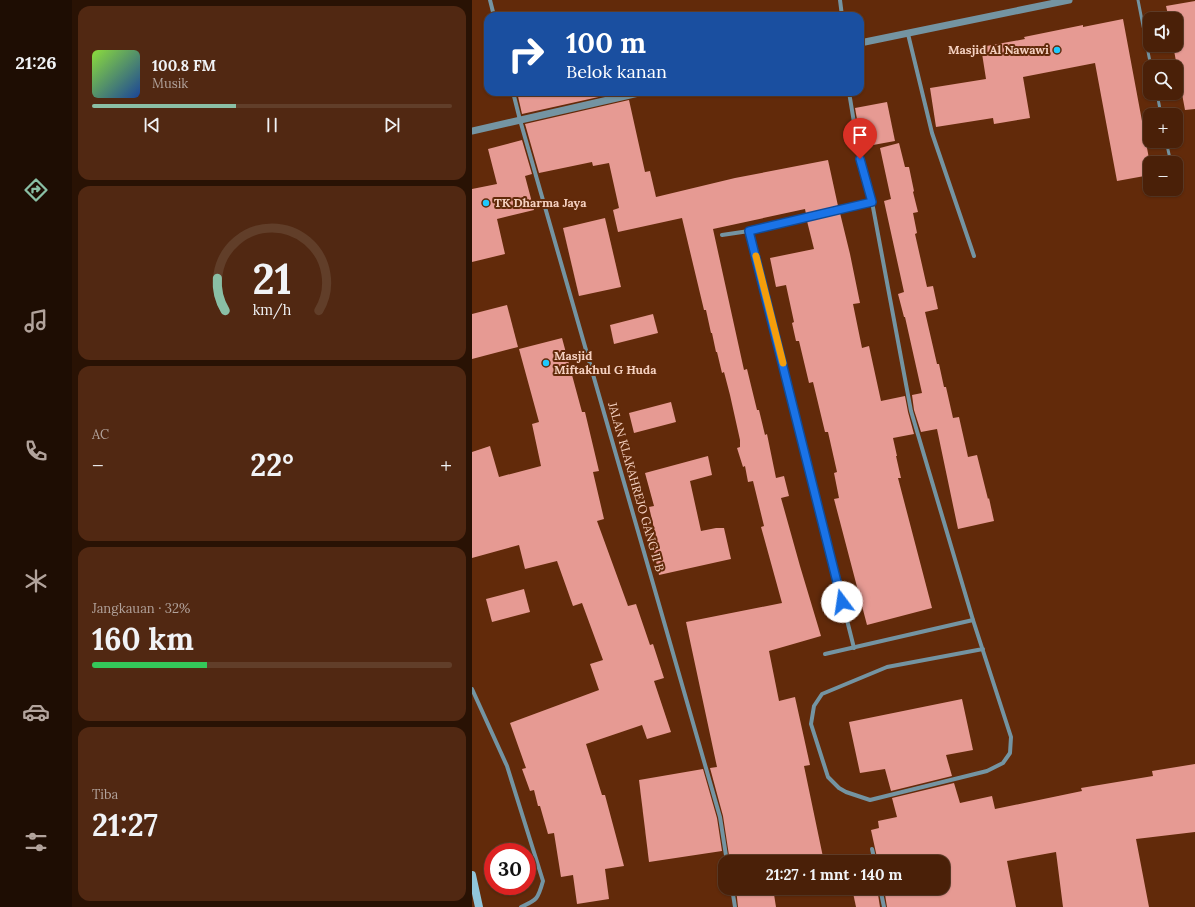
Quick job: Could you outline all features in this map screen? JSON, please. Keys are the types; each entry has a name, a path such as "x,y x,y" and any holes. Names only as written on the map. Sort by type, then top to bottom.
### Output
{"main road":[{"path":"472,874 479,907"}],"street":[{"path":"490,0 493,12"},
{"path":"840,0 842,12"},
{"path":"864,42 1069,0"},
{"path":"908,34 932,133 974,256"},
{"name":"JALAN KLAKAHREJO GANG II B","path":"514,96 720,817 727,855"},
{"path":"472,131 625,96"},
{"path":"850,96 860,159 872,202 911,411 973,620 983,649 1011,738 1010,753 1003,763 987,771 870,800 846,792 839,788 828,777 811,724 814,706 822,694 887,667 983,649"},
{"path":"722,235 749,231 872,202"},
{"path":"749,231 854,648"},
{"path":"825,654 973,620"},
{"path":"472,689 507,766 543,882 540,894 534,902 521,907"},
{"path":"872,849 873,855"},
{"path":"733,895 735,907"},
{"path":"881,895 884,907"}],"lane":[{"path":"1138,0 1151,60"}],"building":[{"path":"1195,1 1195,109 1185,110 1183,99 1183,60 1176,60 1174,52 1183,52 1183,12 1167,12 1166,6"},
{"path":"1123,19 1143,126 1143,148 1147,148 1149,156 1143,156 1143,176 1117,181 1095,63 1023,77 1030,118 994,124 993,118 936,127 930,88 986,79 981,47 1025,39 1024,37 1083,25 1083,27"},
{"path":"518,96 603,96 522,114"},
{"path":"629,100 645,172 650,171 656,197 735,178 828,160 838,206 806,214 805,209 713,229 744,370 747,369 757,410 759,410 765,435 767,434 776,478 784,476 789,496 781,498 821,636 769,651 779,701 795,697 810,765 804,766 823,855 729,855 723,816 710,768 717,767 686,622 782,603 761,527 764,526 753,481 748,482 745,466 743,467 737,448 740,447 740,440 730,395 724,372 722,373 716,352 706,310 704,310 682,218 618,232 613,210 619,208 609,163 593,166 592,162 539,173 525,124"},
{"path":"887,102 895,141 862,147 855,108"},
{"path":"522,140 532,174 525,176 534,210 497,219 505,254 472,262 472,189 497,184 488,149"},
{"path":"899,143 905,167 909,167 914,191 918,212 913,213 917,233 915,234 927,287 933,286 938,309 925,312 937,364 939,364 944,387 946,387 953,418 959,417 968,457 977,455 994,521 958,529 937,429 921,432 914,410 912,395 922,393 905,317 898,294 904,292 884,201 891,199 880,148"},
{"path":"840,213 860,303 853,304 862,348 869,346 881,401 905,396 914,434 893,438 901,478 898,478 932,608 867,625 834,499 839,498 834,473 837,472 828,432 825,432 813,382 809,383 799,341 796,341 792,323 794,322 786,285 776,287 770,258 814,249 807,221"},
{"path":"605,218 621,287 579,296 563,228"},
{"path":"507,305 518,347 472,359 472,314"},
{"path":"653,314 658,333 614,344 610,325"},
{"path":"562,338 582,412 585,412 599,471 593,472 604,519 597,521 628,606 636,604 650,645 653,644 664,678 654,681 671,732 647,739 642,725 586,744 602,795 605,795 624,866 605,869 609,899 577,904 573,875 561,877 554,833 548,834 534,790 530,791 522,769 526,768 510,723 599,690 590,664 603,660 582,603 573,606 557,561 525,569 519,545 472,558 472,452 490,446 499,477 541,466 532,424 539,422 519,349"},
{"path":"671,402 676,422 634,433 629,413"},
{"path":"708,456 712,475 690,481 701,531 724,528 731,559 659,575 652,542 657,541 649,507 654,506 645,473"},
{"path":"524,589 530,612 492,622 486,599"},
{"path":"962,699 973,750 946,755 952,776 891,791 885,769 860,773 849,722"},
{"path":"1195,764 1195,832 1136,839 1149,907 1063,907 1056,852 1007,861 1016,907 887,907 885,895 950,895 950,855 876,855 871,830 879,828 878,821 897,817 892,798 954,783 960,803 992,796 995,809 1082,791 1081,788 1153,776 1152,771"},
{"path":"703,769 717,818 722,851 649,862 639,780"},
{"path":"737,895 774,895 776,907 738,907"},
{"path":"853,895 878,895 880,907 856,907"}],"slow traffic":[{"path":"756,256 783,363"}],"place":[{"name":"Masjid Al Nawawi","path":"1057,50"},
{"name":"TK Dharma Jaya","path":"486,203"},
{"name":"Masjid Miftakhul G Huda","path":"546,363"}],"route":[{"path":"842,602 749,231 872,202 860,159"}]}
